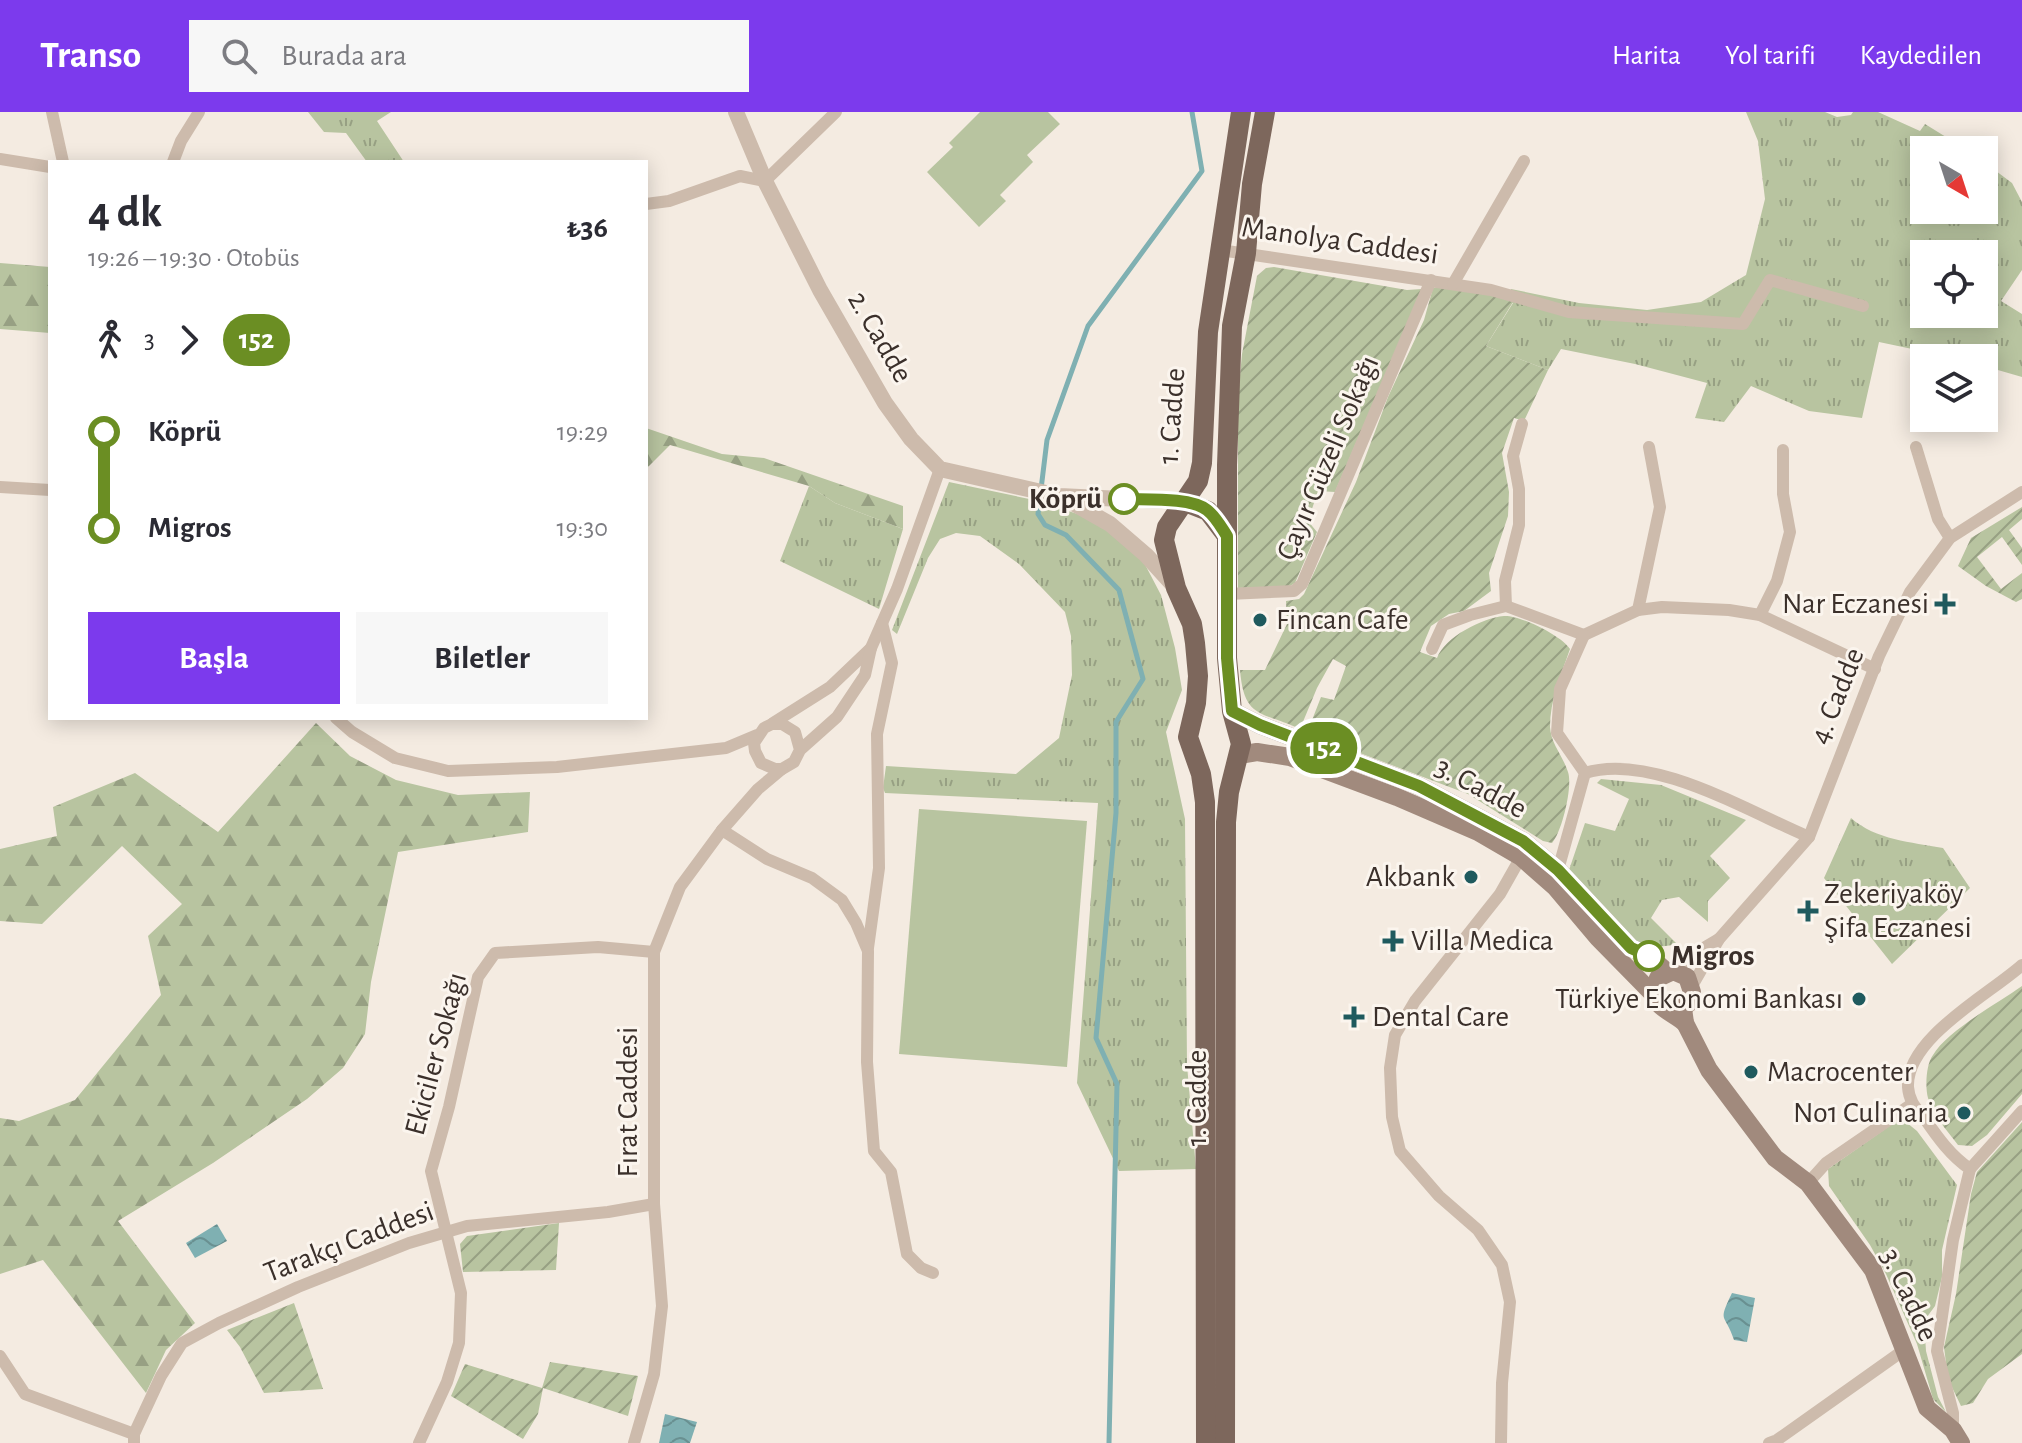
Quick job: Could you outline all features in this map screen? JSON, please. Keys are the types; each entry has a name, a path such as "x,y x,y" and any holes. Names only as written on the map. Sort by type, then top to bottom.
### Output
{"main road":[{"name":"1. Cadde","path":"1206,1443 1205,802 1201,774 1188,737 1196,703 1198,676 1195,643 1164,540 1167,527 1198,481 1202,463 1208,332 1241,112"},
{"name":"1. Cadde","path":"1225,1443 1226,822 1229,792 1239,755 1239,734 1232,711 1227,658 1232,326 1246,253 1252,184 1265,112"},
{"path":"1185,502 1208,511 1227,536"},
{"name":"3. Cadde","path":"1232,711 1260,725 1419,786 1523,841 1558,870 1631,948 1672,972"},
{"name":"3. Cadde","path":"1239,755 1257,752 1290,757 1397,797 1478,832 1521,857 1555,887 1598,938 1653,994"},
{"path":"1194,756 1201,761 1221,765 1239,755"},
{"path":"1672,972 1687,977 1692,986 1691,998 1679,1014 1659,1005 1653,994 1658,978 1672,972"},
{"name":"3. Cadde","path":"1679,1014 1709,1070 1775,1158 1808,1183 1873,1270 1927,1408 1957,1437"}],"street":[{"path":"52,112 63,160"},
{"path":"174,160 181,141 199,112"},
{"name":"2. Cadde","path":"736,112 765,181 820,290 885,403 911,439 940,469"},
{"path":"648,204 682,198 740,176 765,181 836,112"},
{"path":"0,159 48,167"},
{"name":"Manolya Caddesi","path":"1453,284 1524,161"},
{"name":"Manolya Caddesi","path":"1220,250 1491,290 1569,312 1743,324 1770,280 1863,306"},
{"name":"Çayır Güzeli Sokağı","path":"1228,594 1294,591 1302,584 1431,280"},
{"path":"1506,606 1505,581 1519,525 1519,489 1513,456 1522,424"},
{"path":"1638,610 1660,507 1649,447"},
{"path":"1916,447 1938,519 1950,538"},
{"path":"1760,615 1777,581 1790,532 1783,494 1783,450"},
{"path":"726,748 775,769 782,769 794,762 800,750 837,717 865,675 871,648 940,469 1052,494 1185,502"},
{"path":"0,487 48,490"},
{"name":"4. Cadde","path":"1719,939 1809,837 1875,669 1910,592 1950,538 2022,492"},
{"path":"1052,494 1110,524 1146,555 1176,588"},
{"path":"1432,649 1443,625 1506,606 1584,635"},
{"path":"1585,773 1557,733 1560,689 1584,635 1638,610 1691,608 1760,615 1875,669"},
{"path":"882,623 892,663 877,734 879,868 868,951 867,1062 874,1151 891,1172 907,1254 921,1268 933,1273"},
{"path":"338,720 395,758 448,771 557,767 726,748 757,735 830,687 871,648"},
{"path":"772,724 790,728 798,737 800,750"},
{"path":"757,735 755,751 760,761 758,789"},
{"path":"1585,773 1601,768 1658,774 1755,811 1809,837"},
{"name":"Fırat Caddesi","path":"634,1443 654,1374 662,1306 654,1204 654,952 680,887 722,830 758,789 782,769"},
{"path":"1558,870 1585,773"},
{"path":"722,830 767,859 812,878 842,900 868,951"},
{"path":"1501,1443 1502,1383 1510,1302 1502,1265 1478,1230 1439,1196 1400,1151 1392,1117 1390,1068 1395,1035 1415,1001 1500,894 1521,857"},
{"path":"1672,972 1692,955 1719,939"},
{"path":"1692,986 1719,939"},
{"name":"Ekiciler Sokağı","path":"444,1232 431,1171 449,1107 478,977 495,953 598,947 654,952"},
{"path":"1970,1169 1958,1161 1912,1104 1908,1086 1919,1052 1943,1027 2022,965"},
{"path":"1808,1183 1826,1163 1912,1104"},
{"path":"1957,1437 1937,1351 1953,1240 1970,1169 2022,1111"},
{"name":"Tarakçı Caddesi","path":"134,1439 161,1376 182,1343 298,1287 409,1243 467,1226 608,1212 654,1204"},
{"path":"419,1443 447,1382 459,1343 461,1293 444,1232"},
{"path":"1769,1443 1904,1350"},
{"path":"0,1356 25,1394 134,1439"}],"green space":[{"path":"308,112 391,112 377,121 403,160 366,160 346,133 324,132"},
{"path":"980,112 1048,112 1060,124 1027,155 1033,162 1000,195 1006,201 979,227 927,172 953,147 949,143"},
{"path":"1746,112 1825,112 1837,117 1853,112 1878,112 1920,131 1925,124 1944,136 1910,136 1910,224 1998,224 1998,172 2012,183 2022,202 2022,270 2001,301 2022,314 2022,377 1998,370 1998,344 1910,344 1910,349 1879,342 1862,418 1809,411 1751,386 1724,422 1695,418 1707,383 1561,349 1548,370 1486,346 1513,303 1505,300 1511,289 1579,303 1647,310 1701,302 1746,275 1765,199 1758,141"},
{"path":"0,263 48,267 48,333 0,329"},
{"path":"1266,268 1407,290 1422,289 1335,492 1318,491 1308,521 1317,532 1295,583 1290,586 1238,588 1238,396 1242,354 1257,276"},
{"path":"1433,288 1489,294 1513,302 1486,346 1548,370 1524,421 1514,418 1502,453 1509,492 1508,516 1489,573 1491,591 1464,611 1449,614 1431,626 1420,652 1437,658 1448,643 1465,630 1485,620 1504,616 1540,627 1570,649 1550,717 1553,739 1569,779 1563,819 1552,843 1543,841 1468,794 1307,733 1321,697 1334,700 1346,666 1333,659 1300,729 1257,711 1250,705 1242,686 1240,670 1265,670 1287,624 1286,601 1299,599 1304,594 1356,482 1388,397 1424,320"},
{"path":"648,429 722,454 764,458 903,506 903,529 835,503 809,486 670,445 648,467"},
{"path":"949,482 1034,500 1087,517 1139,553 1161,595 1182,690 1166,732 1185,819 1187,1065 1196,1169 1119,1171 1077,1083 1098,803 885,793 883,788 886,766 1016,774 1059,738 1072,675 1071,636 1065,612 1019,564 980,536 956,533 940,539 928,558 897,634 892,630"},
{"path":"809,486 835,503 903,529 879,609 780,561"},
{"path":"2022,507 2022,519 2009,530 2022,548 2022,565 2002,537 1977,557 2001,589 2022,573 2022,599 2016,602 1958,566 1971,538"},
{"path":"316,723 350,756 396,780 458,795 530,792 528,832 398,852 371,982 365,1034 343,1068 307,1099 213,1163 118,1221 195,1323 166,1350 146,1393 43,1260 0,1274 0,1118 19,1121 75,1100 161,995 148,936 182,904 122,846 42,924 0,921 0,849 57,836 53,807 135,773 218,832"},
{"path":"1601,779 1661,785 1746,820 1710,856 1730,878 1708,901 1708,922 1679,897 1662,900 1651,918 1677,944 1654,946 1632,939 1569,870 1585,823 1615,831 1629,799 1597,783"},
{"path":"919,809 1087,821 1067,1067 899,1054"},
{"path":"1851,818 1883,836 1943,848 1970,888 1892,964 1824,878"},
{"path":"2022,986 2022,1094 1987,1135 1972,1146 1958,1145 1937,1117 1928,1098 1927,1076 1931,1059 1949,1036"},
{"path":"1901,1118 1917,1131 1957,1185 1942,1250 1942,1277 1935,1306 1924,1321 1926,1351 1938,1397 1946,1412 1933,1399 1917,1344 1886,1274 1829,1186 1828,1169"},
{"path":"2022,1122 2022,1354 1988,1379 1973,1403 1961,1406 1948,1379 1944,1347 1956,1294 1971,1194 1977,1172"},
{"path":"559,1223 556,1270 463,1272 460,1244 467,1236"},
{"path":"294,1303 323,1389 264,1393 240,1347 227,1330"},
{"path":"550,1362 638,1376 628,1416 543,1388 538,1414 523,1439 451,1396 465,1364 542,1388"}],"water":[{"path":"217,1224 227,1241 195,1258 186,1243"},
{"path":"1732,1293 1755,1298 1747,1342 1734,1340 1724,1318"},
{"path":"665,1414 697,1422 690,1443 659,1443"}],"waterway":[{"path":"1109,1443 1117,1084 1096,1038 1116,813 1116,722 1143,679 1119,590 1066,535 1045,525 1038,514 1047,440 1088,326 1202,171 1192,112"}],"bus line":[{"name":"152","path":"1124,499 1185,502 1200,506 1217,520 1227,536 1227,658 1232,711 1260,725 1419,786 1523,841 1558,870 1631,948 1649,956"}],"place":[{"name":"Köprü","path":"1124,499"},
{"name":"Nar Eczanesi","path":"1945,604"},
{"name":"Fincan Cafe","path":"1260,620"},
{"name":"Akbank","path":"1471,877"},
{"name":"Zekeriyaköy Şifa Eczanesi","path":"1808,911"},
{"name":"Villa Medica","path":"1393,941"},
{"name":"Migros","path":"1649,956"},
{"name":"Türkiye Ekonomi Bankası","path":"1859,999"},
{"name":"Dental Care","path":"1354,1017"},
{"name":"Macrocenter","path":"1751,1072"},
{"name":"No1 Culinaria","path":"1964,1113"}]}
